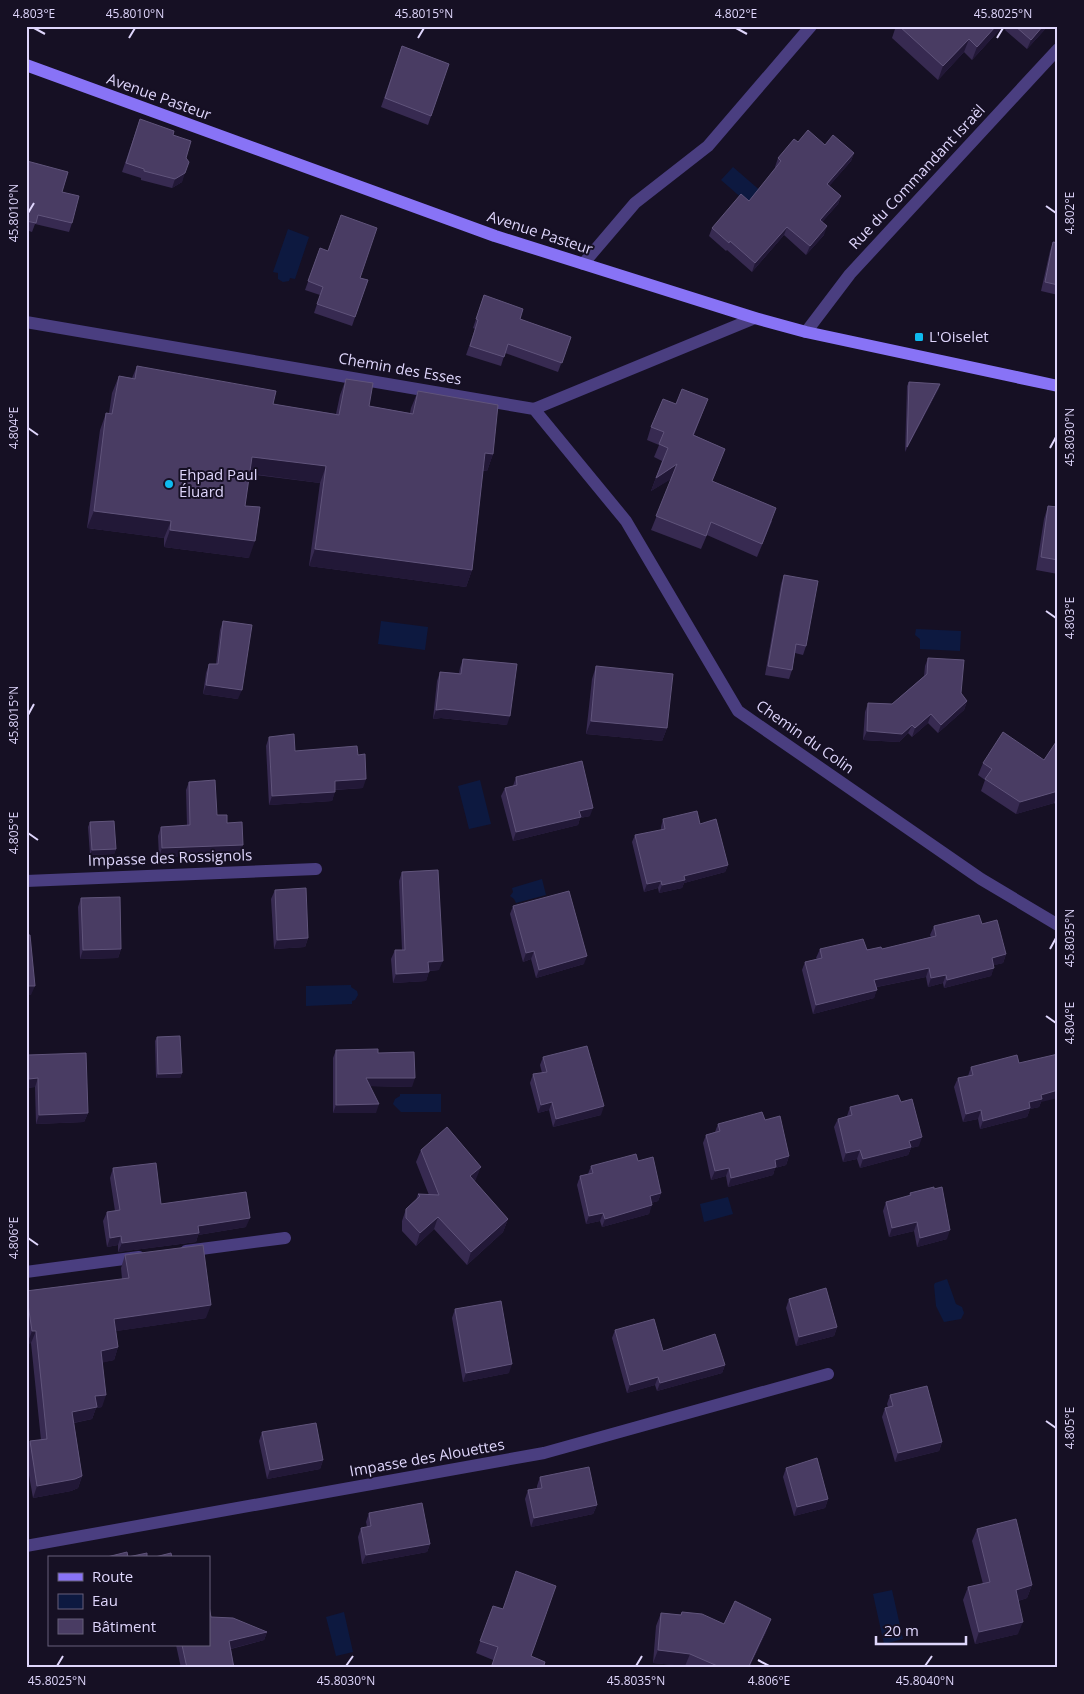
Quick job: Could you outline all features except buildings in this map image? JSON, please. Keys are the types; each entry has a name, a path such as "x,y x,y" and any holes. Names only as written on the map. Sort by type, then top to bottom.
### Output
{"main road":[{"name":"Avenue Pasteur","path":"26,65 495,236 755,318 806,332 1058,386"}],"street":[{"path":"583,264 635,203 708,146 812,26"},
{"name":"Rue du Commandant Israël","path":"806,332 850,274 1058,49"},
{"path":"534,409 755,318"},
{"name":"Chemin des Esses","path":"26,322 534,409"},
{"name":"Chemin du Colin","path":"534,409 626,521 738,711 981,879 1058,925"},
{"name":"Impasse des Rossignols","path":"26,880 316,869"},
{"path":"170,1253 285,1238"},
{"path":"26,1272 151,1256"},
{"name":"Impasse des Alouettes","path":"26,1546 544,1453 828,1374"}],"water":[{"path":"733,167 763,193 752,207 721,180"},
{"path":"288,229 309,237 295,279 290,278 289,281 283,282 278,279 278,273 273,272"},
{"path":"381,621 428,627 425,650 378,644"},
{"path":"916,629 961,631 960,651 920,649 920,639 915,635"},
{"path":"480,780 491,824 469,829 458,786"},
{"path":"542,879 546,895 516,903 510,896 513,892 512,888"},
{"path":"351,985 358,995 352,1001 352,1004 306,1006 306,986"},
{"path":"400,1094 441,1094 441,1112 401,1112 393,1104"},
{"path":"728,1197 733,1214 704,1222 700,1204"},
{"path":"947,1279 956,1304 962,1307 964,1313 961,1319 944,1322 936,1306 934,1285"},
{"path":"892,1590 903,1639 884,1644 873,1594"},
{"path":"344,1612 353,1652 336,1656 326,1617"}],"place":[{"name":"L'Oiselet","path":"919,337"},
{"name":"Ehpad Paul Éluard","path":"169,484"}]}
